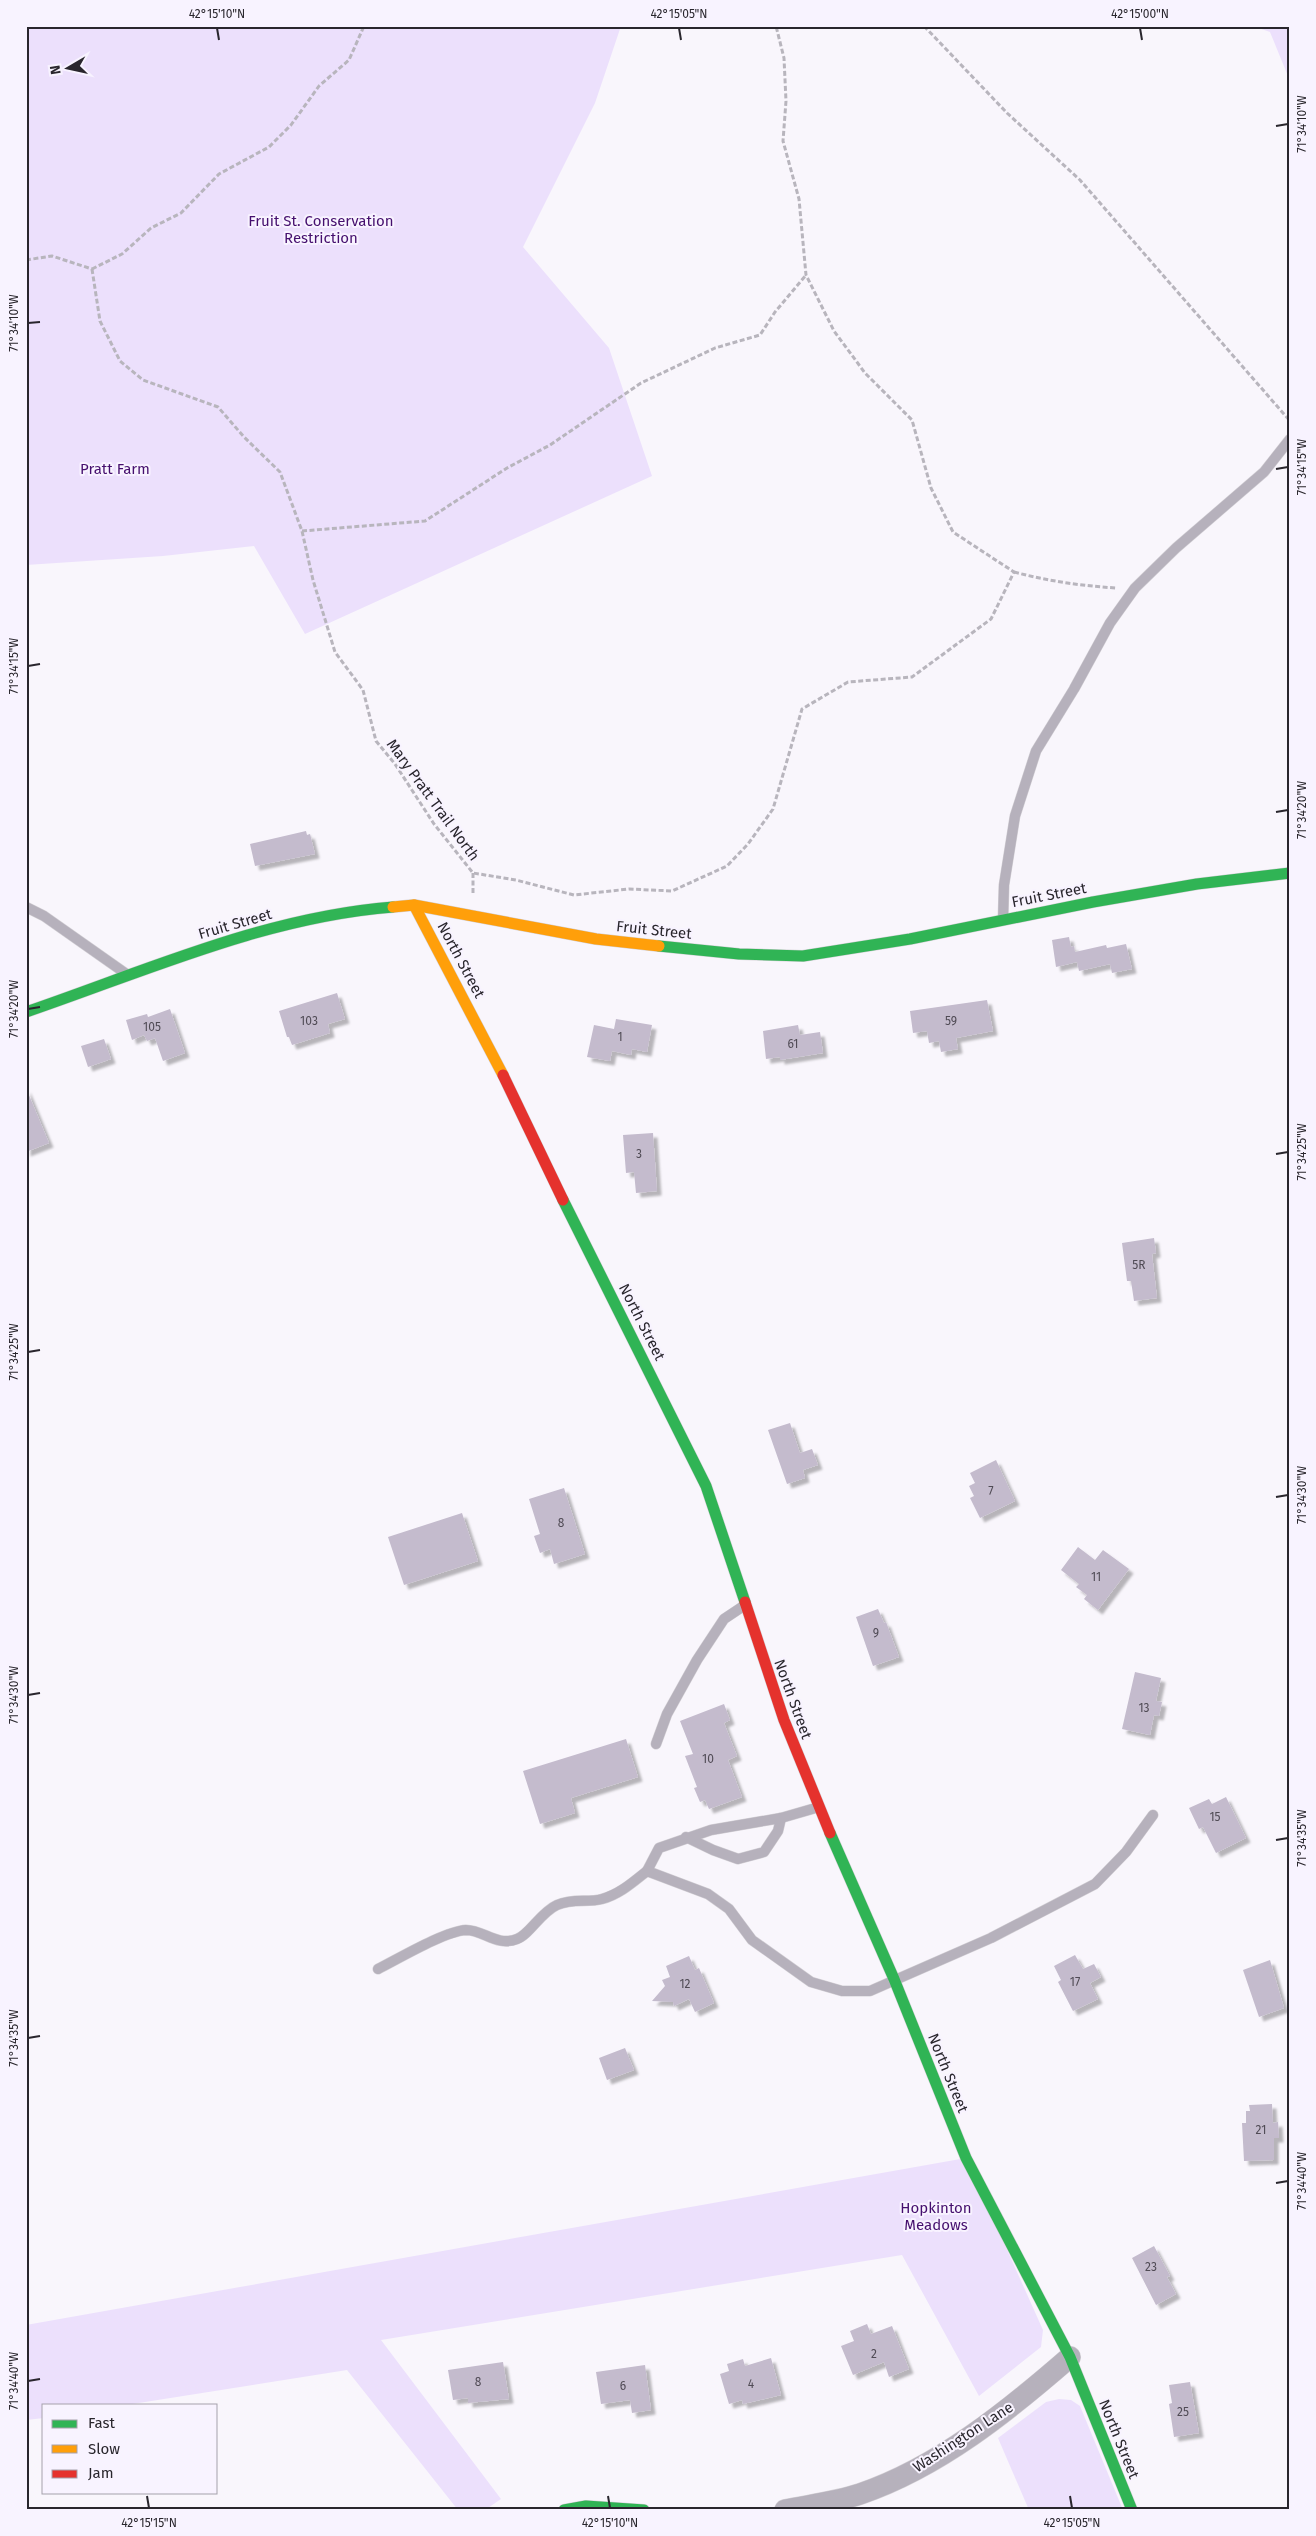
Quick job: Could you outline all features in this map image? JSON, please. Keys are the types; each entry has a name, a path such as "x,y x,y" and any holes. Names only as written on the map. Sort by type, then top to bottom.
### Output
{"street":[{"name":"Fruit Street","path":"26,1012 129,976 178,956 319,917 365,909 414,905 596,939 767,956 803,956 1187,886 1290,874"},
{"name":"North Street","path":"414,905 520,1106 568,1210 694,1460 720,1525 784,1720 852,1886 894,1979 966,2158 1070,2357 1132,2510"},
{"name":"Washington Lane","path":"786,2510 860,2494 909,2473 947,2451 1023,2398 1070,2357"},
{"path":"564,2510 586,2506 644,2510"}],"lane":[{"path":"1003,920 1004,884 1015,816 1036,751 1074,689 1110,623 1135,588 1176,548 1264,472 1290,439"},
{"path":"26,907 44,916 129,976"},
{"path":"656,1744 667,1714 697,1660 724,1619 745,1605"},
{"path":"378,1969 436,1939 466,1930 502,1942 518,1939 541,1915 557,1905 578,1899 601,1899 624,1890 647,1870 659,1848 686,1837 734,1825 781,1818 820,1806"},
{"path":"647,1870 708,1894 730,1909 752,1940 811,1982 842,1991 870,1991 991,1938 1095,1884 1126,1852 1152,1815"},
{"path":"686,1837 738,1859 764,1852 778,1831 781,1818"}],"path":[{"path":"26,260 52,256 92,269 122,254 152,228 181,213 219,174 269,147 291,125 320,86 349,60 364,26"},
{"path":"776,26 784,58 786,101 783,141 799,199 806,275 834,331 865,373 912,420 932,488 953,532 1014,572 1045,580 1086,586 1135,588"},
{"path":"924,26 1007,113 1080,180 1290,421"},
{"name":"Mary Pratt Trail North","path":"92,269 100,321 120,361 143,380 218,407 244,437 280,472 302,532 315,589 335,652 362,690 376,741 395,764 434,824 473,874 516,880 574,894 629,889 672,891 727,866 748,844 773,809 802,709 848,682 912,677 991,619 1014,572"},
{"path":"302,532 425,521 507,468 550,446 641,384 715,348 760,336 775,312 806,275"}],"green space":[{"name":"Fruit St. Conservation Restriction","path":"26,26 621,26 595,103 523,247 609,348 652,476 305,634 254,546 163,556 26,565"},
{"path":"1253,26 1290,26 1290,81 1270,32"},
{"name":"Hopkinton Meadows","path":"966,2158 1043,2330 1041,2347 979,2396 902,2255 381,2340 501,2499 485,2510 458,2510 347,2370 132,2404 42,2404 42,2418 26,2420 26,2325"},
{"path":"1059,2399 1071,2400 1080,2406 1123,2510 1029,2510 998,2438 1046,2402"}],"building":[{"path":"306,831 307,835 310,834 315,854 255,866 250,844"},
{"path":"1069,937 1071,947 1074,946 1075,952 1106,945 1107,948 1126,944 1132,969 1112,973 1110,964 1079,971 1077,962 1056,967 1052,940"},
{"path":"337,993 345,1019 328,1024 330,1033 292,1045 289,1037 287,1037 279,1011"},
{"path":"987,1000 993,1031 956,1038 958,1049 941,1052 939,1041 929,1043 927,1031 913,1033 910,1011"},
{"path":"170,1009 185,1053 163,1061 155,1038 147,1041 144,1035 132,1040 126,1020 147,1014 148,1017"},
{"path":"616,1019 652,1025 647,1052 632,1049 631,1055 612,1051 610,1061 587,1057 594,1025 614,1029"},
{"path":"798,1025 800,1035 820,1032 823,1053 780,1060 780,1057 766,1059 763,1031"},
{"path":"104,1039 111,1059 88,1067 81,1046"},
{"path":"26,1088 49,1143 26,1152"},
{"path":"653,1133 657,1191 636,1193 634,1172 626,1173 623,1135"},
{"path":"1154,1238 1156,1253 1152,1254 1157,1298 1134,1301 1131,1281 1127,1281 1122,1243"},
{"path":"790,1423 800,1453 812,1449 818,1465 803,1470 805,1478 787,1484 768,1430"},
{"path":"996,1460 1015,1501 980,1518 970,1498 974,1496 969,1486 975,1483 970,1473"},
{"path":"564,1488 585,1554 554,1564 550,1549 540,1553 534,1536 540,1534 529,1499"},
{"path":"462,1513 478,1561 404,1585 388,1537"},
{"path":"1078,1547 1095,1560 1103,1550 1129,1569 1098,1610 1084,1599 1087,1595 1076,1587 1079,1584 1061,1570"},
{"path":"878,1609 884,1623 886,1622 899,1657 873,1666 856,1617"},
{"path":"1135,1672 1161,1678 1156,1701 1162,1702 1159,1716 1154,1715 1150,1735 1122,1729"},
{"path":"724,1704 730,1720 724,1723 737,1756 728,1760 742,1797 709,1809 705,1800 700,1802 694,1788 697,1787 685,1756 693,1754 680,1721"},
{"path":"626,1739 638,1777 571,1798 575,1813 540,1824 523,1771"},
{"path":"1226,1797 1246,1838 1216,1853 1203,1827 1199,1829 1189,1808 1209,1799 1212,1804"},
{"path":"1075,1955 1083,1969 1094,1964 1101,1977 1090,1983 1098,1999 1073,2011 1058,1982 1061,1980 1054,1966"},
{"path":"689,1956 695,1970 699,1968 714,2003 695,2012 689,1999 674,2006 673,2002 652,2001 665,1986 662,1980 670,1977 666,1966"},
{"path":"1270,1960 1284,2008 1259,2017 1243,1970"},
{"path":"625,2048 634,2070 607,2080 599,2058"},
{"path":"1272,2104 1273,2123 1278,2122 1279,2138 1274,2138 1274,2160 1244,2161 1242,2123 1246,2123 1246,2111 1250,2111 1249,2105"},
{"path":"1154,2246 1170,2276 1167,2277 1176,2294 1156,2305 1132,2258"},
{"path":"867,2324 871,2334 892,2326 909,2369 889,2377 884,2362 853,2375 841,2346 854,2341 850,2331"},
{"path":"771,2358 781,2395 743,2404 742,2400 729,2404 720,2374 729,2371 727,2364 743,2359 745,2366"},
{"path":"503,2362 509,2399 468,2403 468,2398 453,2400 448,2370"},
{"path":"645,2365 651,2410 632,2413 630,2400 601,2404 596,2372"},
{"path":"1190,2382 1199,2433 1174,2437 1169,2404 1172,2403 1169,2385"}],"traffic: fast":[{"path":"659,946 739,954 803,956 910,939 1093,902 1197,884 1290,873"},
{"path":"26,1012 161,963 252,934 345,913 393,907"},
{"path":"563,1200 706,1486 745,1602"},
{"path":"830,1833 894,1979 966,2158 1070,2357 1132,2510"},
{"path":"564,2510 586,2506 644,2510"}],"traffic: slow":[{"path":"414,905 503,1075"},
{"path":"393,907 414,905 596,939 659,946"}],"traffic: jam":[{"path":"503,1075 563,1200"},
{"path":"745,1602 784,1720 830,1833"}],"park label":[{"name":"Pratt Farm","path":"115,469"}]}
